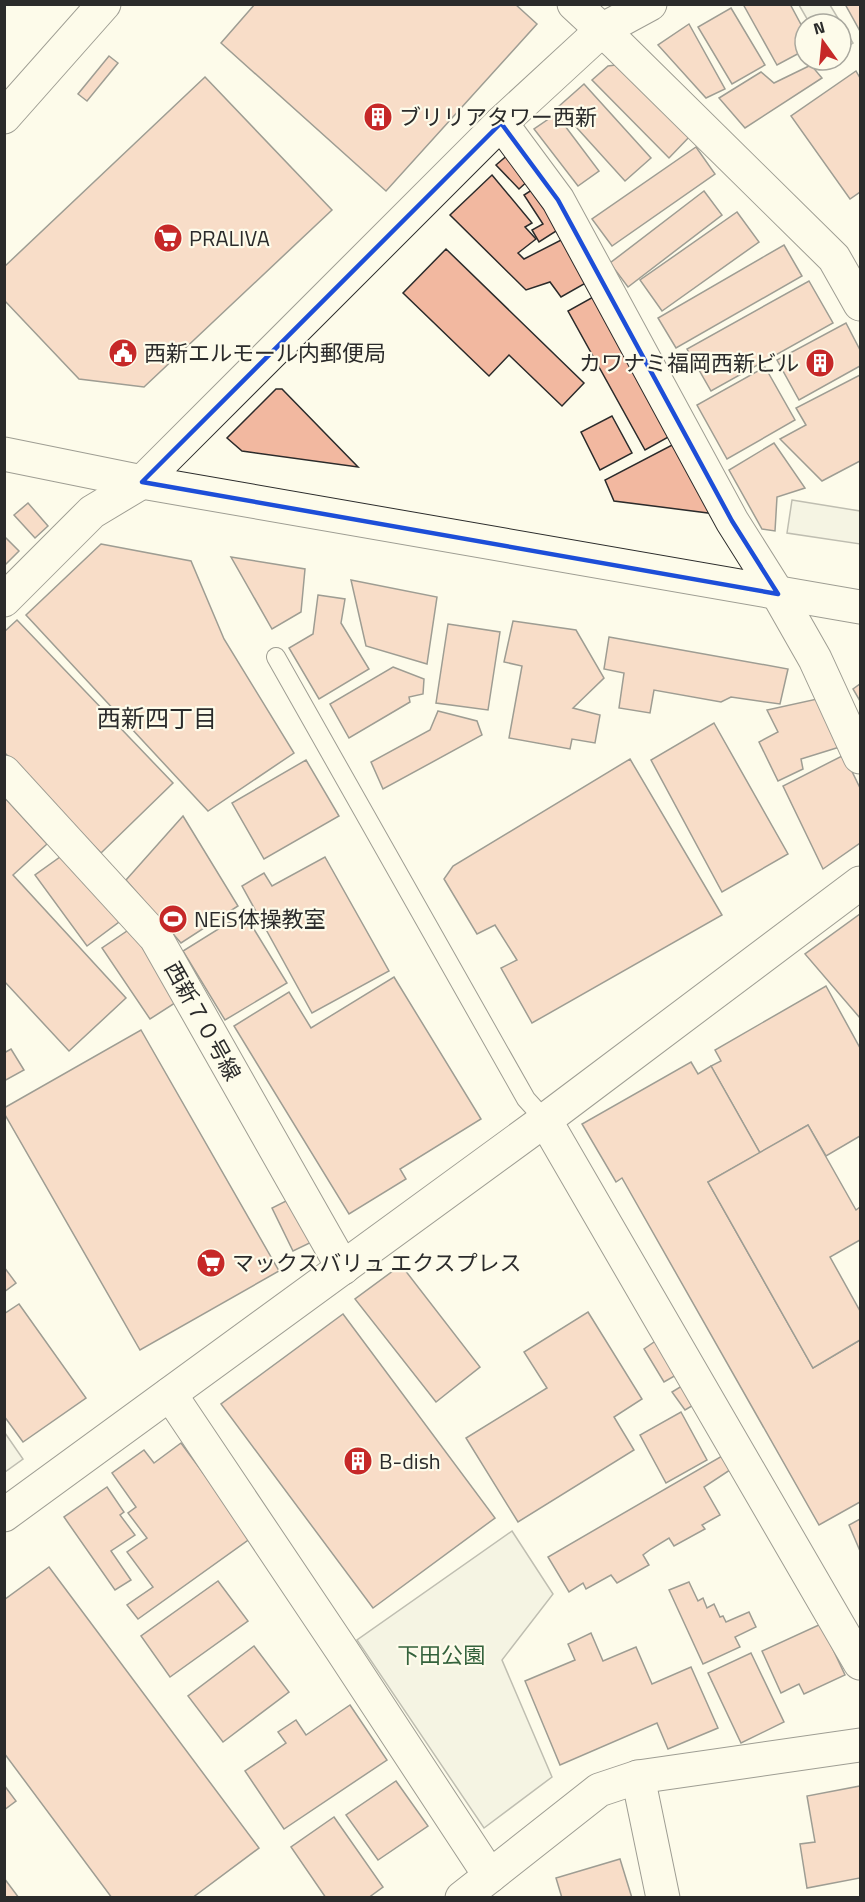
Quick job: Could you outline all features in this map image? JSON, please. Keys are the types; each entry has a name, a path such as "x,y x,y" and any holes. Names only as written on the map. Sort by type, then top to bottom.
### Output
{"street":[{"path":"4,117 104,4"},
{"path":"574,4 834,258 861,304"},
{"path":"4,600 92,512 142,482 501,123 602,30 650,4"},
{"path":"501,123 558,200 732,522 778,594 815,659 861,757"},
{"path":"4,454 142,482 861,607"},
{"name":"西新７０号線","path":"4,772 156,938 343,1268"},
{"path":"4,1515 545,1120 861,883"},
{"path":"545,1120 861,1663"},
{"path":"170,1394 490,1876"},
{"path":"462,1898 598,1790 638,1777 861,1745"},
{"path":"638,1777 663,1898"}],"lane":[{"path":"276,657 526,1100 545,1120"}],"highlighted area":[{"path":"501,123 558,200 732,521 778,594 142,482"}],"green space":[{"name":"下田公園","path":"512,1531 553,1594 502,1660 552,1777 484,1828 357,1640"}],"shaded area":[{"path":"799,5 830,5 834,12 803,12"},
{"path":"792,500 860,511 860,544 787,533"},
{"path":"5,1433 23,1459 4,1472"}],"building":[{"name":"ブリリアタワー西新","path":"255,4 515,4 537,24 386,191 221,43"},
{"path":"743,4 790,4 794,12 793,56 777,65"},
{"path":"845,4 860,4 860,31 853,18 853,12 849,12"},
{"path":"731,8 765,65 732,84 698,27"},
{"path":"689,24 725,89 706,98 658,45"},
{"path":"109,56 118,63 87,101 78,94"},
{"path":"623,64 692,134 669,158 592,80 608,66"},
{"path":"856,71 860,78 860,192 850,199 791,116"},
{"path":"761,72 774,83 797,72 817,72 822,78 745,128 719,98"},
{"name":"PRALIVA","path":"205,77 332,210 144,387 79,379 4,300 4,267"},
{"path":"584,84 651,158 625,181 558,107"},
{"path":"556,114 599,171 578,186 534,129"},
{"path":"696,147 715,174 612,246 592,219"},
{"path":"510,153 532,177 519,189 496,165"},
{"path":"492,175 532,223 525,227 536,239 518,253 524,259 567,237 591,280 561,297 550,282 526,290 450,215"},
{"path":"538,186 564,226 539,242 532,230 543,224 524,195"},
{"path":"704,191 722,215 628,287 610,263"},
{"path":"737,212 759,242 662,311 640,280"},
{"path":"784,245 802,276 676,348 658,318"},
{"path":"446,249 584,383 562,406 509,355 489,376 403,293"},
{"path":"809,281 833,323 711,391 687,349"},
{"path":"595,296 672,435 645,450 568,311"},
{"name":"カワナミ福岡西新ビル","path":"846,323 860,350 860,366 799,400 777,360"},
{"path":"765,367 795,420 727,459 697,405"},
{"path":"860,375 860,461 822,481 780,439 806,425 796,408"},
{"path":"276,389 282,389 358,467 242,451 227,438"},
{"path":"612,416 632,453 600,470 581,432"},
{"path":"676,443 716,514 614,501 605,480"},
{"path":"774,443 805,488 777,497 775,531 762,529 729,470"},
{"path":"28,503 48,526 35,538 14,515"},
{"path":"4,536 19,551 4,566"},
{"path":"101,544 191,561 224,639 294,753 208,811 26,615"},
{"path":"231,557 305,569 301,612 272,629"},
{"path":"351,580 437,597 427,664 366,646"},
{"path":"318,595 345,599 341,623 369,669 319,699 289,648 313,634"},
{"path":"17,620 173,783 101,853 4,752 4,632"},
{"path":"513,621 576,630 604,678 573,708 600,715 595,743 572,739 570,749 509,738 522,666 504,662"},
{"path":"448,624 500,632 488,710 436,703"},
{"path":"609,637 788,669 780,704 731,697 721,702 654,690 650,713 619,708 624,673 604,669"},
{"path":"393,667 424,679 423,694 409,697 410,702 349,738 330,704"},
{"path":"860,684 860,701 853,689"},
{"path":"817,699 846,745 801,759 803,769 778,781 759,742 778,732 767,710"},
{"path":"438,711 477,721 482,735 383,789 371,762 430,730"},
{"path":"714,723 788,854 722,892 651,760"},
{"path":"844,755 860,788 860,843 823,869 783,786"},
{"path":"630,759 722,915 532,1023 501,968 517,960 495,925 477,934 444,879 453,866"},
{"path":"306,760 339,816 264,859 232,803"},
{"path":"4,797 47,844 13,875 126,998 69,1051 4,981"},
{"path":"183,816 238,906 181,943 126,880"},
{"path":"67,852 119,922 87,946 35,875"},
{"path":"325,857 389,971 312,1013 242,886 264,873 272,886"},
{"path":"244,913 287,983 225,1020 183,951"},
{"path":"860,914 860,1018 805,954"},
{"path":"130,929 178,1001 150,1019 102,948"},
{"path":"394,977 481,1119 400,1169 406,1179 349,1214 234,1026 289,992 311,1028"},
{"path":"826,986 860,1048 860,1136 826,1156 808,1125 760,1153 711,1066 721,1061 715,1050"},
{"path":"141,1030 279,1271 140,1350 4,1113 4,1108"},
{"path":"11,1049 24,1070 4,1081 4,1053"},
{"path":"691,1062 698,1074 711,1066 760,1153 708,1182 813,1368 860,1340 860,1502 819,1525 622,1178 616,1182 582,1124"},
{"path":"808,1125 856,1210 860,1207 860,1240 830,1257 860,1311 860,1340 813,1368 708,1182"},
{"path":"296,1196 318,1239 293,1251 272,1208"},
{"path":"401,1265 480,1367 436,1402 355,1299"},
{"path":"4,1267 16,1283 4,1292"},
{"path":"19,1304 86,1398 23,1442 4,1416 4,1314"},
{"path":"588,1312 642,1399 614,1417 634,1450 518,1522 466,1438 547,1388 524,1352"},
{"name":"B-dish","path":"343,1314 495,1518 373,1608 221,1404"},
{"path":"657,1340 678,1374 664,1382 644,1349"},
{"path":"685,1384 697,1403 685,1410 672,1392"},
{"path":"681,1412 707,1460 666,1483 640,1435"},
{"path":"181,1443 251,1538 138,1619 127,1605 153,1587 127,1552 147,1538 128,1513 136,1507 112,1473 144,1450 154,1463"},
{"path":"722,1456 730,1470 704,1487 720,1515 702,1525 705,1529 674,1546 669,1538 651,1549 643,1555 649,1565 617,1583 611,1575 586,1589 583,1583 569,1592 548,1557"},
{"path":"107,1487 124,1512 120,1515 135,1535 111,1551 131,1580 115,1590 64,1517"},
{"path":"860,1519 860,1551 849,1525"},
{"path":"49,1567 259,1848 192,1898 112,1898 4,1753 4,1600"},
{"path":"218,1581 248,1621 170,1677 141,1636"},
{"path":"689,1582 698,1601 703,1598 707,1608 714,1604 720,1617 723,1616 726,1622 749,1612 756,1627 735,1637 740,1647 703,1664 669,1590"},
{"path":"821,1624 845,1675 804,1694 799,1684 781,1693 762,1651"},
{"path":"591,1633 603,1661 636,1647 652,1684 691,1667 718,1728 668,1749 657,1723 560,1765 525,1681 575,1660 568,1644"},
{"path":"254,1646 289,1692 223,1742 188,1696"},
{"path":"751,1653 784,1722 741,1743 708,1673"},
{"path":"350,1705 387,1760 284,1829 245,1771 286,1743 278,1732 296,1720 306,1735"},
{"path":"396,1781 428,1826 378,1860 346,1815"},
{"path":"4,1785 16,1801 4,1810"},
{"path":"860,1786 860,1878 807,1888 800,1844 815,1842 807,1796"},
{"path":"334,1817 383,1887 368,1898 326,1898 291,1847"},
{"path":"620,1859 632,1898 562,1898 556,1878"},
{"path":"4,1878 19,1898 4,1898"}],"place":[{"name":"ブリリアタワー西新","path":"378,117"},
{"name":"PRALIVA","path":"168,238"},
{"name":"西新エルモール内郵便局","path":"123,353"},
{"name":"カワナミ福岡西新ビル","path":"820,363"},
{"name":"NEiS体操教室","path":"173,919"},
{"name":"マックスバリュ エクスプレス","path":"211,1263"},
{"name":"B-dish","path":"358,1461"}],"district":[{"name":"西新四丁目","path":"157,718"}]}
